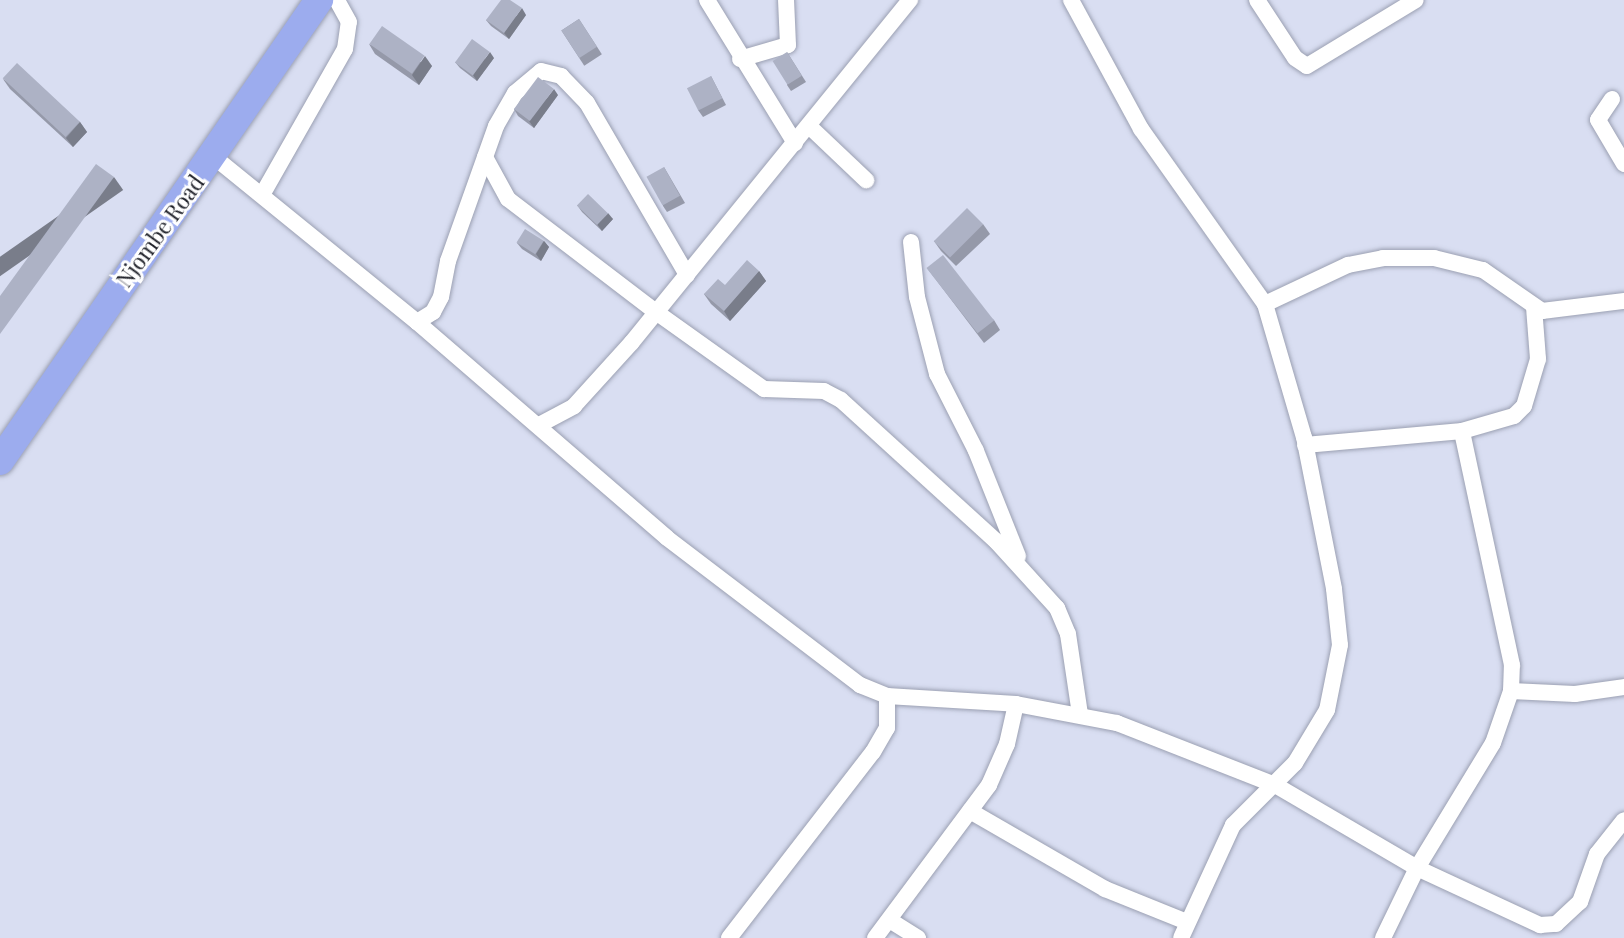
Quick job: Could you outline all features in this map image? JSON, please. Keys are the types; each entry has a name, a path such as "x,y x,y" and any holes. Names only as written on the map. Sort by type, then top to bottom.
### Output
{"highway":[{"name":"Njombe Road","path":"0,461 214,157 319,0"}],"street":[{"path":"262,195 345,49 349,22 337,0"},
{"path":"707,0 740,59 795,143"},
{"path":"740,59 788,45 786,0"},
{"path":"539,425 574,406 687,275 910,0"},
{"path":"970,811 1105,889 1184,930 1233,825 1275,785 1301,754 1327,710 1340,645 1305,445 1265,304 1141,129 1071,0"},
{"path":"1257,0 1295,58 1307,66 1416,0"},
{"path":"417,322 433,312 441,297 448,261 505,109 522,84 541,71 561,76 587,103 615,145 687,275"},
{"path":"1612,99 1598,120 1624,164"},
{"path":"809,126 866,180"},
{"path":"214,157 417,322 667,538 830,667 887,696 1016,704 1080,714 1275,785 1417,868 1507,913 1540,925 1556,924 1580,902 1597,854 1624,820"},
{"path":"485,157 508,199 656,312 764,389 824,391 841,400 1022,566 1057,608 1068,634 1080,714"},
{"path":"911,242 917,297 937,374 976,451 1022,566"},
{"path":"1265,304 1348,265 1434,258 1483,270 1534,307 1559,310 1624,301"},
{"path":"1305,445 1462,431 1514,416 1524,406 1538,359 1534,307"},
{"path":"1383,938 1417,868 1493,743 1511,691 1512,665 1462,431"},
{"path":"1511,691 1575,694 1624,687"},
{"path":"729,938 873,752 887,728 887,696"},
{"path":"875,938 891,921 989,785 1007,744 1016,704"},
{"path":"891,921 918,938"}],"building":[{"path":"501,0 510,0 522,8 504,33 486,20"},
{"path":"579,19 597,47 579,58 561,30"},
{"path":"382,26 425,56 412,74 369,44"},
{"path":"472,39 490,52 473,75 455,62"},
{"path":"787,52 802,76 787,85 773,61"},
{"path":"17,63 80,122 66,137 3,78"},
{"path":"711,76 722,98 698,111 687,88"},
{"path":"538,77 554,89 530,121 514,109"},
{"path":"96,164 114,177 0,334 0,296"},
{"path":"664,167 680,196 663,206 647,177"},
{"path":"588,194 608,213 597,225 577,206"},
{"path":"967,208 983,224 950,257 934,241"},
{"path":"525,229 544,241 535,254 517,243"},
{"path":"943,255 994,320 978,333 926,268"},
{"path":"747,260 759,271 724,311 704,294 718,279 725,285"}]}
